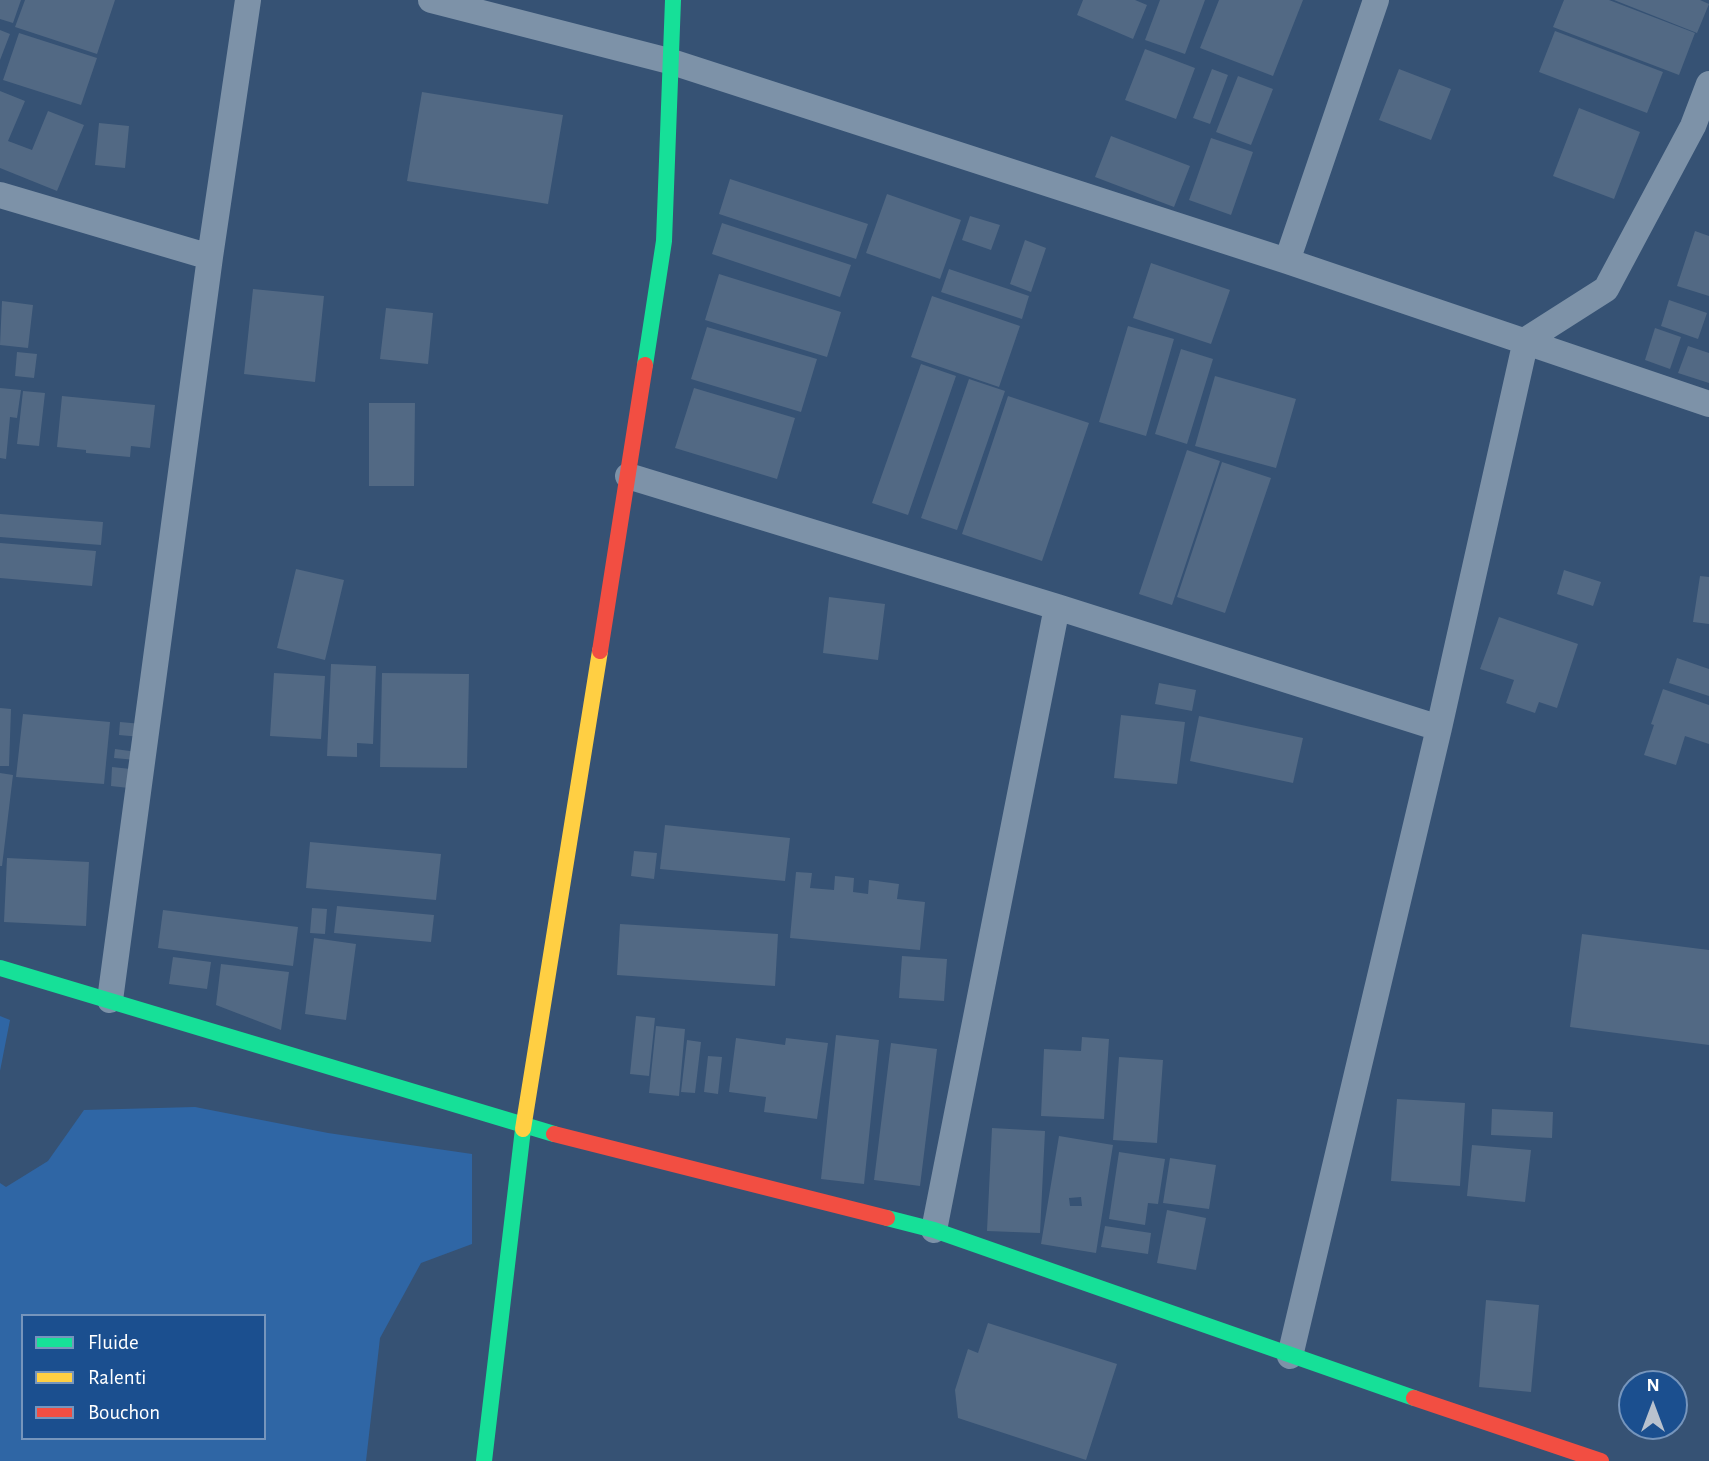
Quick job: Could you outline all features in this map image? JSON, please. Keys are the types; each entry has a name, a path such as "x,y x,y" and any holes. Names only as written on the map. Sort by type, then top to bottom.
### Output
{"street":[{"path":"110,1000 210,257 248,0"},
{"path":"431,0 668,61 1287,261 1709,404"},
{"path":"484,1461 523,1126 664,241 668,61 673,0"},
{"path":"1287,261 1376,0"},
{"path":"1290,1356 1439,728 1527,341 1606,289 1693,126 1709,85"},
{"path":"0,195 210,257"},
{"path":"628,476 1057,607 1439,728"},
{"path":"934,1230 1057,607"},
{"path":"0,968 523,1126 934,1230 1290,1356 1601,1461"}],"shaded area":[{"path":"0,1016 10,1020 0,1071"},
{"path":"195,1107 328,1133 472,1154 472,1244 421,1263 380,1338 366,1461 0,1461 0,1183 6,1187 48,1161 84,1110"}],"building":[{"path":"0,0 21,0 13,23 0,19"},
{"path":"25,0 115,0 97,54 15,27"},
{"path":"1083,0 1135,0 1147,5 1133,39 1077,15"},
{"path":"1160,0 1205,0 1185,54 1145,40"},
{"path":"1219,0 1303,0 1273,76 1200,48"},
{"path":"1564,0 1609,0 1695,33 1679,75 1553,27"},
{"path":"1614,0 1700,0 1709,4 1697,33"},
{"path":"0,30 10,34 0,60"},
{"path":"1555,31 1663,72 1647,113 1539,72"},
{"path":"19,33 97,58 81,105 3,80"},
{"path":"1145,49 1195,68 1176,119 1125,100"},
{"path":"1212,69 1228,75 1210,124 1193,118"},
{"path":"1399,69 1451,89 1431,140 1379,120"},
{"path":"1238,76 1273,89 1251,145 1216,132"},
{"path":"0,91 25,101 8,141 32,150 48,111 84,125 57,191 0,168"},
{"path":"422,92 563,115 548,204 407,181"},
{"path":"1579,108 1640,132 1614,199 1553,176"},
{"path":"99,123 129,126 125,168 95,165"},
{"path":"1111,136 1190,166 1174,207 1095,177"},
{"path":"1211,138 1253,152 1231,215 1189,200"},
{"path":"730,179 868,224 856,259 719,214"},
{"path":"887,194 961,220 940,279 866,253"},
{"path":"970,216 1000,225 991,250 962,240"},
{"path":"722,223 851,265 840,297 712,254"},
{"path":"1695,231 1709,236 1709,296 1677,286"},
{"path":"1025,240 1046,248 1031,292 1010,284"},
{"path":"1151,263 1230,290 1211,344 1133,318"},
{"path":"949,269 1029,296 1022,319 941,292"},
{"path":"719,274 841,312 827,357 705,320"},
{"path":"253,289 324,296 315,382 244,374"},
{"path":"932,296 1020,326 999,387 911,357"},
{"path":"1669,300 1707,313 1698,339 1661,326"},
{"path":"2,301 33,305 28,348 0,345"},
{"path":"386,308 433,313 428,364 380,359"},
{"path":"1128,326 1174,339 1146,436 1099,422"},
{"path":"707,327 817,359 801,412 691,379"},
{"path":"1655,328 1681,337 1670,369 1645,360"},
{"path":"1688,346 1709,353 1709,383 1678,373"},
{"path":"1181,349 1213,359 1187,444 1155,434"},
{"path":"17,352 37,354 34,378 15,376"},
{"path":"921,364 956,376 908,515 872,503"},
{"path":"1215,376 1296,399 1276,468 1195,446"},
{"path":"969,379 1005,391 957,530 921,518"},
{"path":"0,388 21,390 17,418 10,417 6,459 0,458"},
{"path":"694,388 795,418 777,479 675,448"},
{"path":"23,391 45,393 39,446 17,444"},
{"path":"62,396 155,405 150,448 131,446 130,457 57,447"},
{"path":"1008,396 1089,423 1042,561 962,534"},
{"path":"369,403 415,403 414,486 369,486"},
{"path":"1187,450 1220,461 1172,605 1139,594"},
{"path":"1222,462 1271,478 1225,613 1177,597"},
{"path":"0,514 103,522 101,545 0,537"},
{"path":"0,543 96,551 92,586 0,578"},
{"path":"296,569 344,580 325,660 277,648"},
{"path":"1564,570 1601,582 1593,606 1557,594"},
{"path":"1700,576 1709,577 1709,624 1693,622"},
{"path":"829,597 885,604 878,660 823,653"},
{"path":"1499,617 1578,644 1557,708 1539,702 1535,713 1506,703 1514,680 1480,669"},
{"path":"1677,658 1709,669 1709,696 1669,683"},
{"path":"331,664 376,666 373,744 357,743 357,757 327,756"},
{"path":"274,673 325,676 321,739 270,736"},
{"path":"382,673 469,674 467,768 380,767"},
{"path":"1159,683 1196,690 1192,711 1155,704"},
{"path":"1663,689 1709,705 1709,744 1685,736 1676,765 1644,755"},
{"path":"0,708 11,709 9,766 0,766"},
{"path":"23,714 110,722 104,784 16,777"},
{"path":"1121,715 1185,722 1177,784 1114,778"},
{"path":"1199,716 1303,738 1293,783 1190,761"},
{"path":"120,722 142,724 141,737 119,735"},
{"path":"115,749 137,752 136,760 114,758"},
{"path":"112,767 140,770 138,789 111,786"},
{"path":"0,773 13,775 2,866 0,866"},
{"path":"665,825 790,838 785,881 660,869"},
{"path":"310,842 441,854 436,900 306,888"},
{"path":"634,851 657,853 654,879 631,876"},
{"path":"7,858 89,862 86,926 4,922"},
{"path":"796,872 812,873 810,888 834,890 835,876 854,878 853,892 868,894 869,880 899,884 897,899 925,902 920,950 790,938"},
{"path":"337,906 434,915 431,942 334,933"},
{"path":"312,908 327,909 325,934 310,933"},
{"path":"163,910 298,927 293,966 158,948"},
{"path":"620,924 778,934 775,986 617,975"},
{"path":"1582,934 1709,950 1709,1045 1570,1027"},
{"path":"314,938 356,944 346,1020 305,1014"},
{"path":"902,956 947,959 944,1001 899,998"},
{"path":"173,957 211,962 207,989 169,984"},
{"path":"221,964 289,972 281,1030 216,1005"},
{"path":"636,1016 655,1018 649,1076 630,1074"},
{"path":"656,1026 685,1029 679,1096 649,1093"},
{"path":"836,1035 879,1040 864,1184 821,1179"},
{"path":"1082,1037 1109,1039 1104,1119 1041,1116 1044,1049 1081,1051"},
{"path":"736,1038 785,1045 786,1038 828,1043 817,1119 764,1112 766,1097 729,1092"},
{"path":"687,1040 701,1042 695,1093 681,1092"},
{"path":"891,1043 937,1049 920,1186 874,1180"},
{"path":"708,1056 722,1057 718,1094 704,1092"},
{"path":"1119,1057 1163,1060 1157,1143 1113,1140"},
{"path":"1397,1099 1465,1103 1460,1186 1391,1181"},
{"path":"1492,1109 1553,1112 1552,1138 1491,1135"},
{"path":"992,1128 1045,1131 1040,1233 987,1231"},
{"path":"1059,1136 1113,1145 1096,1253 1041,1244","holes":["1081,1197 1082,1206 1070,1206 1069,1198"]},
{"path":"1472,1145 1531,1150 1525,1202 1467,1196"},
{"path":"1119,1152 1165,1159 1158,1204 1148,1203 1145,1225 1109,1219"},
{"path":"1170,1158 1216,1165 1209,1209 1163,1203"},
{"path":"1167,1210 1206,1218 1196,1270 1157,1263"},
{"path":"1105,1226 1151,1233 1148,1254 1101,1247"},
{"path":"1486,1300 1539,1305 1531,1392 1479,1387"},
{"path":"988,1323 1117,1364 1086,1460 958,1418 955,1390 968,1349 978,1353"}],"traffic: fast":[{"path":"645,365 664,241 673,0"},
{"path":"0,968 554,1134"},
{"path":"484,1461 523,1129"},
{"path":"887,1218 934,1230 1414,1398"}],"traffic: slow":[{"path":"523,1129 600,651"}],"traffic: jam":[{"path":"600,651 645,365"},
{"path":"554,1134 887,1218"},
{"path":"1414,1398 1601,1461"}]}
